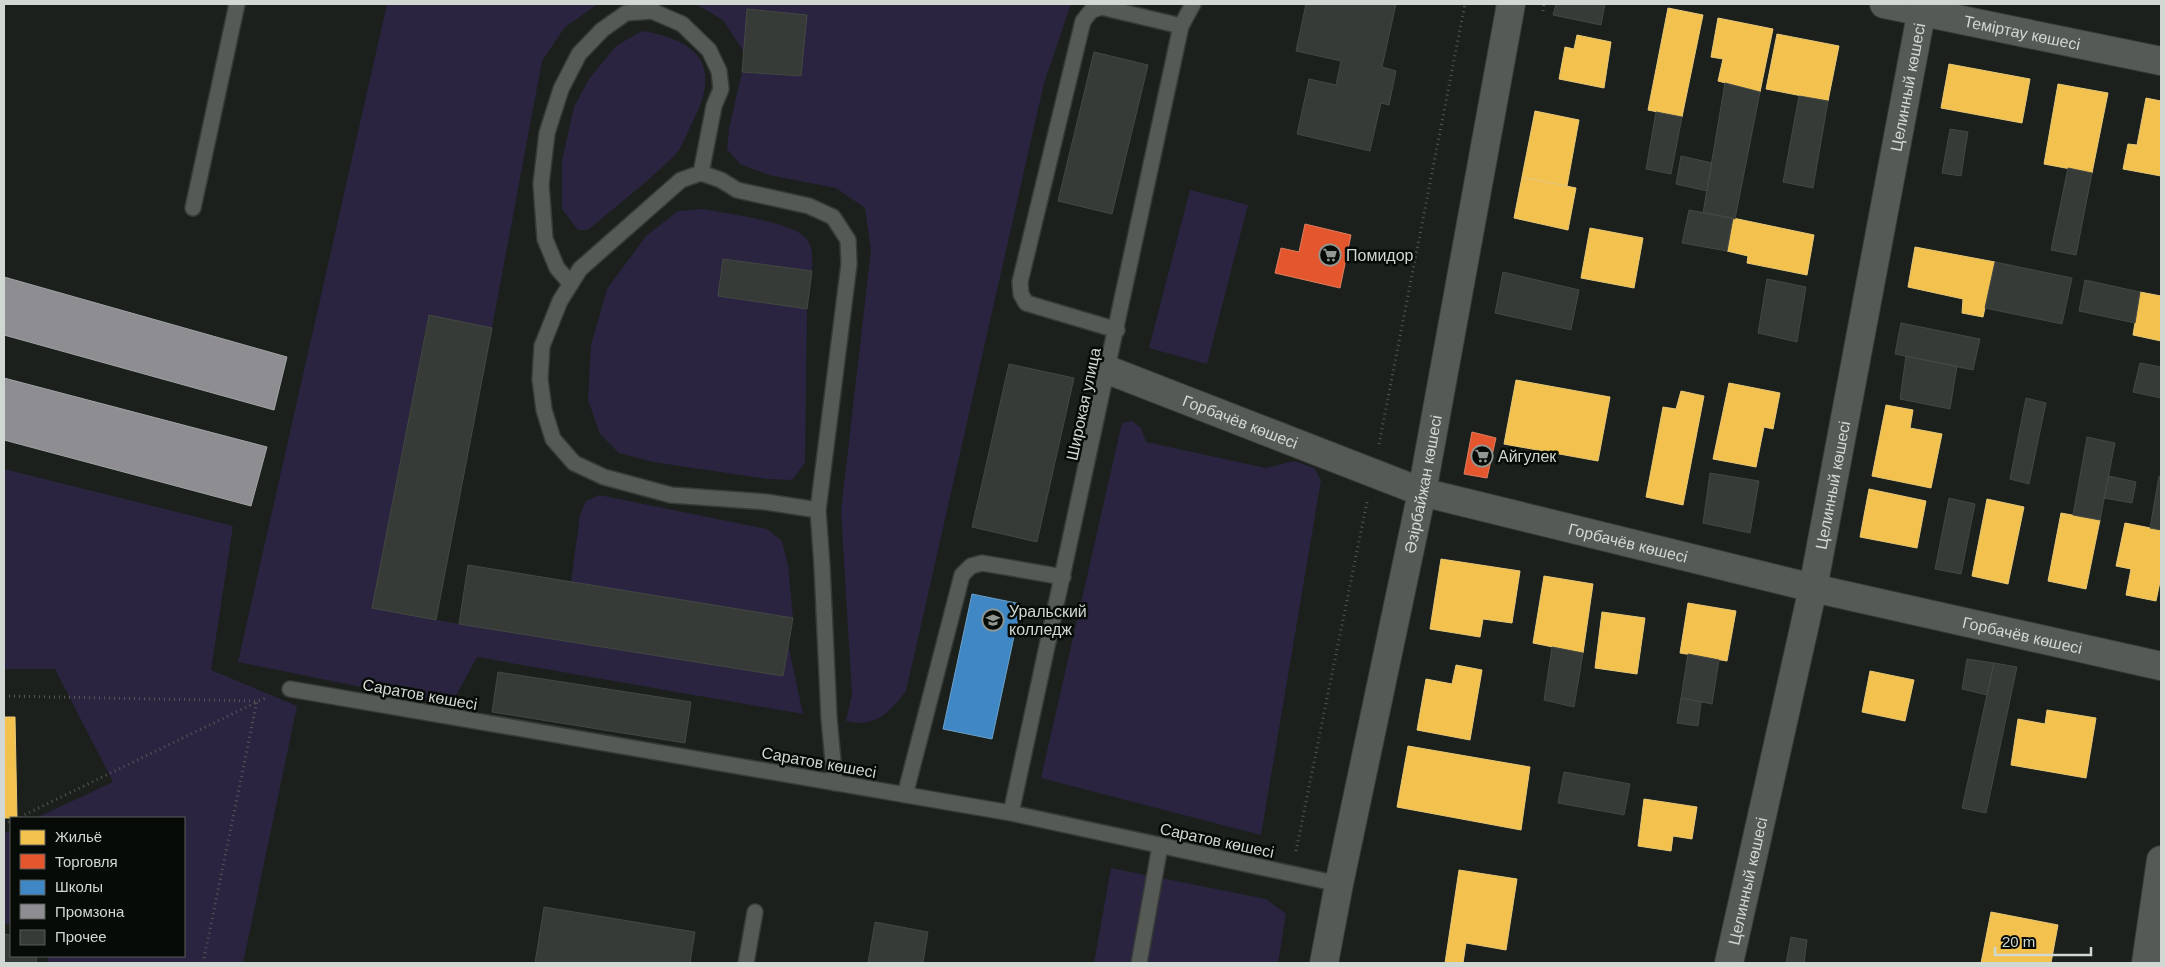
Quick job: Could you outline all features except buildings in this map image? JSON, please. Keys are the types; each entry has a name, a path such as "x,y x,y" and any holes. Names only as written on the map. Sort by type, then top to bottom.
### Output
{"street":[{"name":"Әзірбайжан көшесі","path":"1324,963 1422,492 1511,4"},
{"name":"Теміртау көшесі","path":"1884,4 1923,7 2161,61"},
{"name":"Целинный көшесі","path":"1728,963 1813,588 1923,7"},
{"name":"Горбачёв көшесі","path":"1108,370 1422,492 1813,588 2161,666"},
{"path":"2146,963 2161,860"}],"lane":[{"path":"193,208 237,4"},
{"name":"Широкая улица","path":"1011,813 1117,330 1181,26 1193,4"},
{"path":"1117,330 1026,303 1021,294 1020,282 1083,21 1091,11 1101,7 1181,26"},
{"path":"571,284 557,268 545,239 541,184 547,133 561,89 579,54 602,30 626,13 652,11 682,24 709,50 719,71 721,89 714,106 701,173"},
{"path":"818,510 766,502 671,495 604,477 574,462 553,439 544,410 540,379 542,346 560,302 580,269 682,180 701,173 721,180 737,190 809,206 833,217 848,240 849,264 818,510 834,783"},
{"path":"905,795 962,575 971,566 982,563 1063,577"},
{"name":"Саратов көшесі","path":"290,689 1011,813 1339,884"},
{"path":"1139,963 1160,846"},
{"path":"746,963 755,912"}],"path":[{"path":"1291,874 1373,473 1465,4"},
{"path":"23,817 257,701 290,689"},
{"path":"4,696 257,701"},
{"path":"203,963 257,701"}],"shaded area":[{"path":"387,4 598,4 565,27 542,61 492,328 428,316 372,608 783,676 788,644 803,714 477,657 451,705 238,662"},
{"path":"696,4 1071,4 1044,83 906,691 894,706 881,717 866,722 846,721 852,694 841,511 871,250 865,208 836,188 769,175 740,164 727,149 729,129 742,72 801,76 807,15 747,9 744,52 723,20"},
{"path":"642,31 680,42 693,50 701,61 705,73 705,88 700,105 682,145 675,155 588,230 578,230 562,209 562,161 574,107 589,79 616,46"},
{"path":"1190,190 1248,205 1207,364 1149,348"},
{"path":"703,209 758,219 787,227 806,238 810,245 812,271 724,259 718,296 807,309 805,463 792,480 767,479 653,462 619,453 600,434 588,400 591,345 607,289 646,236 678,211"},
{"path":"1132,421 1141,428 1146,442 1266,468 1294,461 1314,468 1321,480 1261,835 1041,778 1122,423"},
{"path":"4,469 233,526 211,670 297,706 243,963 47,963 48,957 185,957 185,817 38,817 113,782 55,669 4,669"},
{"path":"599,495 767,529 782,541 788,565 793,618 571,582 580,515 586,501"},
{"path":"10,830 10,925 4,924 4,833"},
{"path":"1111,868 1266,899 1286,914 1278,963 1094,963"}],"place":[{"name":"Помидор","path":"1330,255"},
{"name":"Айгулек","path":"1482,456"},
{"name":"Уральский колледж","path":"993,620"}]}
